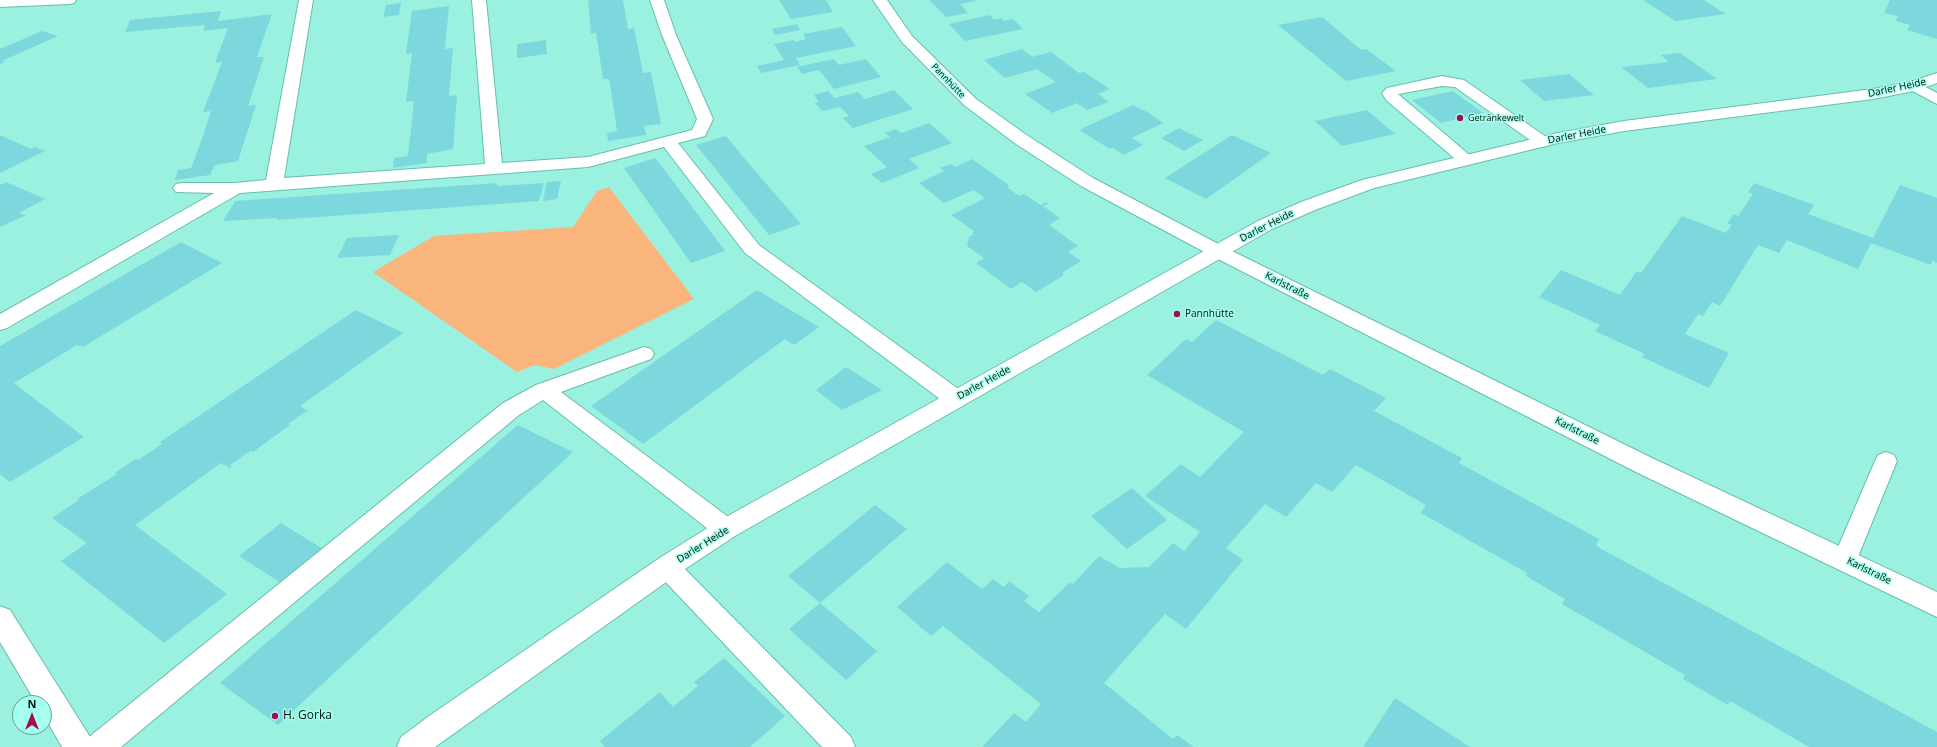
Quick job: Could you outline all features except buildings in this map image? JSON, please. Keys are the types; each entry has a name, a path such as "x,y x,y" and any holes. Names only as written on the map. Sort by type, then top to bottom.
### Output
{"street":[{"path":"0,3 69,0"},
{"name":"Pannhütte","path":"880,0 908,39 970,102 1022,140 1087,182 1219,252"},
{"name":"Darler Heide","path":"412,747 439,726 668,567 726,529 1265,225 1308,206 1368,184 1466,159 1543,142 1624,126 1873,94 1914,86 1937,78"},
{"name":"Karlstraße","path":"1219,252 1646,466 1845,559 1937,605"},
{"path":"0,618 79,747"}],"lane":[{"path":"274,184 306,0"},
{"path":"480,0 494,168"},
{"path":"182,188 235,188 588,162 699,133 705,119 669,34 657,0"},
{"path":"1466,159 1391,97 1390,94 1392,91 1442,81 1459,83 1543,142"},
{"path":"1914,86 1937,99"},
{"path":"668,141 752,249 956,399"},
{"path":"0,323 235,188"},
{"path":"99,747 511,409 544,390 644,354"},
{"path":"544,390 726,529"},
{"path":"1845,559 1886,461"},
{"name":"Darler Heide","path":"668,567 841,747"}],"shaded area":[{"path":"609,187 694,299 554,369 535,365 517,372 373,272 434,236 573,227 597,191"}],"place":[{"name":"Getränkewelt","path":"1460,118"},
{"name":"Pannhütte","path":"1177,314"},
{"name":"H. Gorka","path":"275,716"}]}
